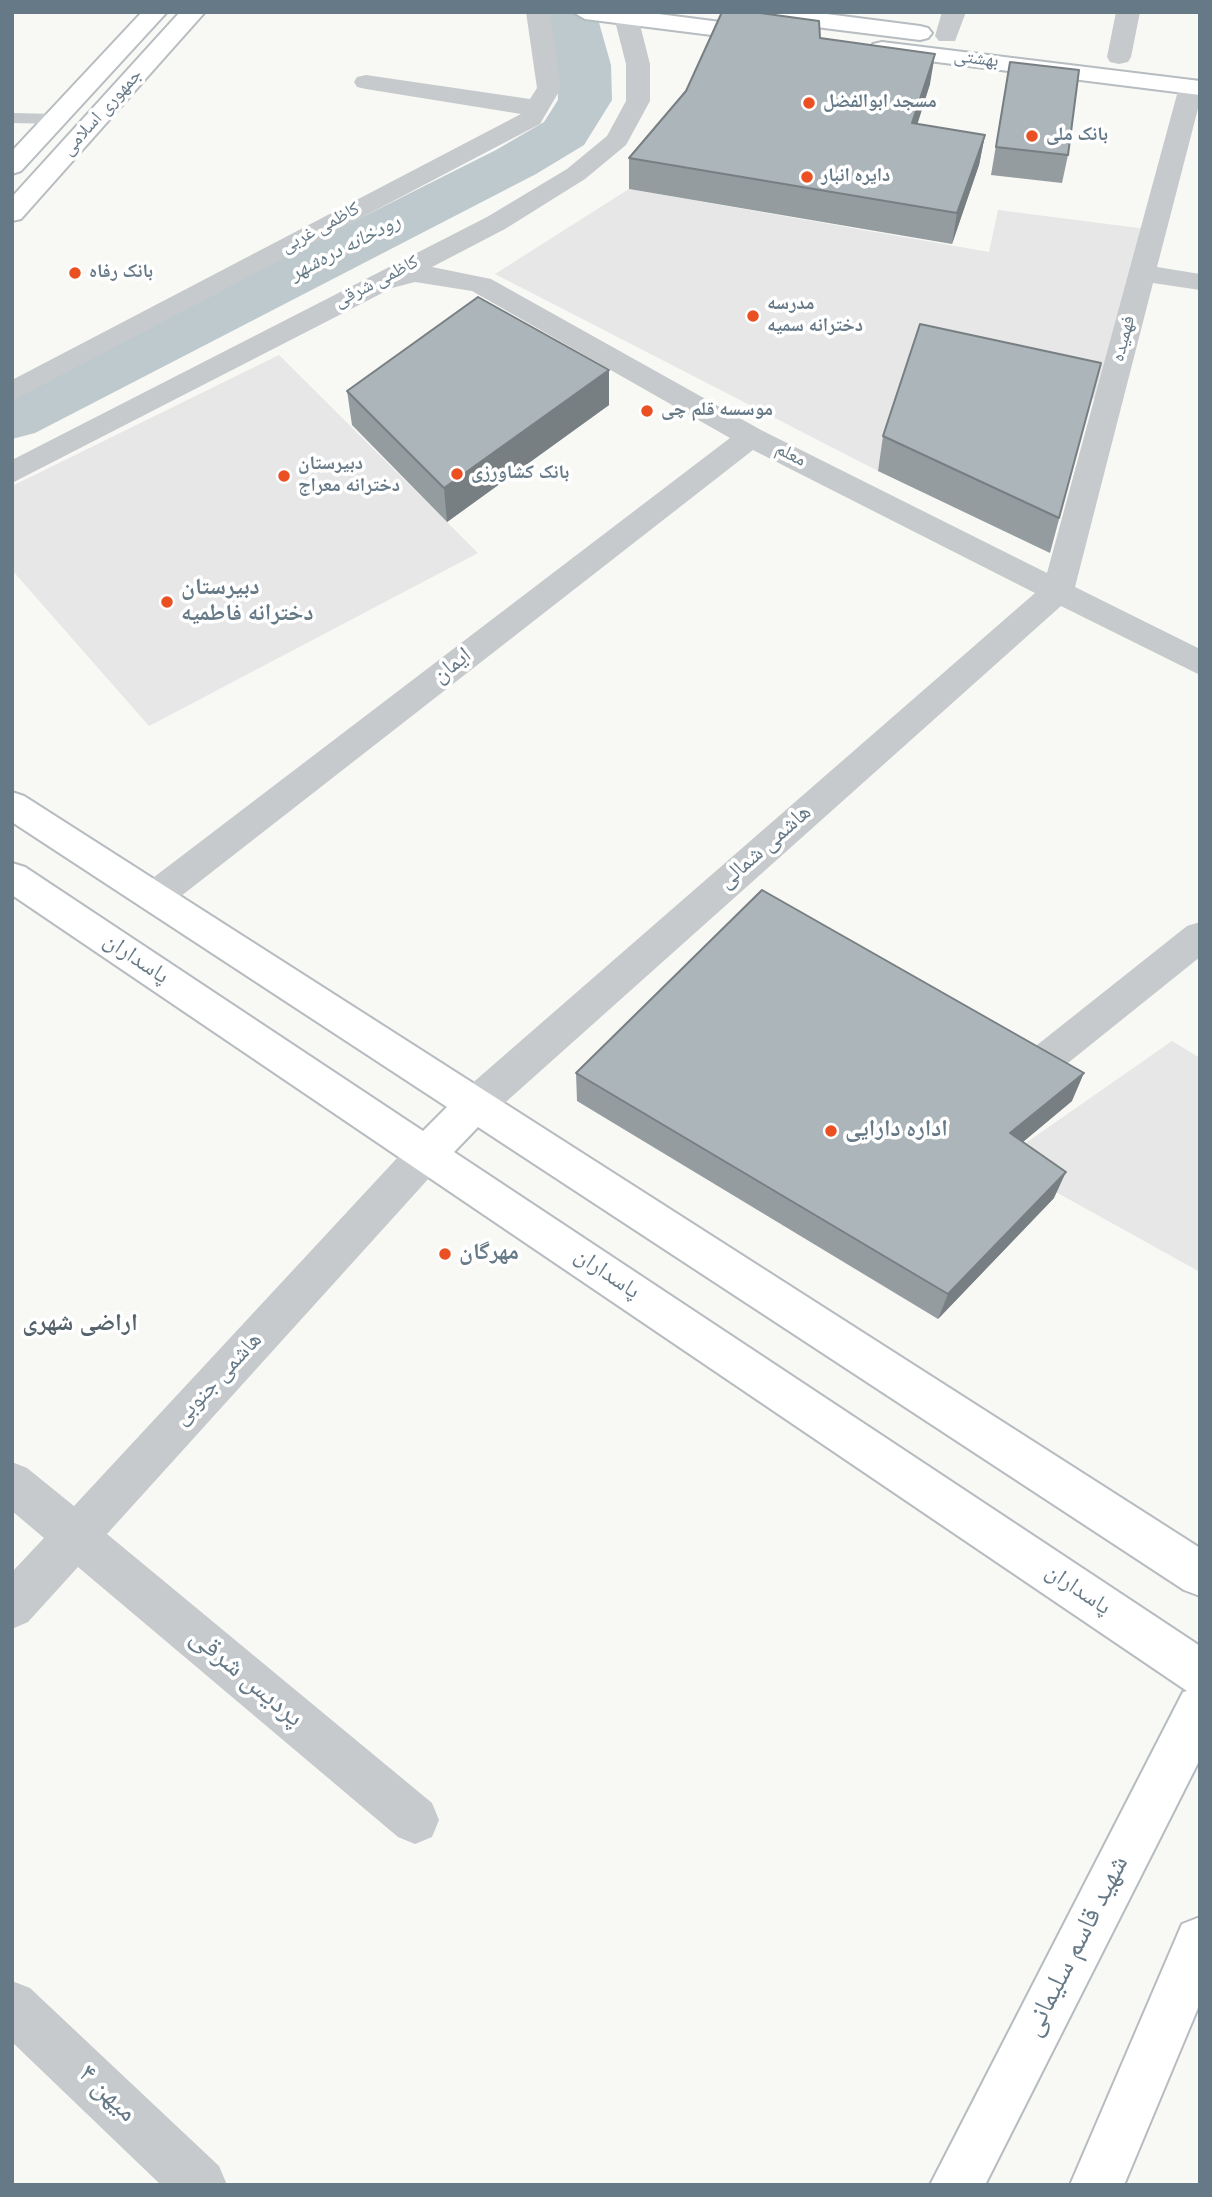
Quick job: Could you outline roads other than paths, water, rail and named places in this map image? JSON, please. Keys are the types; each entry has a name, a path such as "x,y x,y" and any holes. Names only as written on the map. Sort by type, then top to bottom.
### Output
{"main road":[{"name":"جمهوری اسلامی","path":"12,166 155,12"},
{"name":"جمهوری اسلامی","path":"12,213 193,12"},
{"name":"بهشتی","path":"585,12 1197,81"},
{"name":"بهشتی","path":"752,12 1119,57 1197,81"},
{"path":"12,805 1200,1574"},
{"name":"پاسداران","path":"12,877 1200,1673"},
{"path":"426,1154 475,1105"},
{"name":"شهید قاسم سلیمانی","path":"957,2185 1200,1709"},
{"path":"1097,2185 1200,1942"}],"street":[{"name":"کاظمی غربی","path":"12,392 531,119 550,88 538,12"},
{"path":"947,36 954,12"},
{"path":"1119,57 1128,12"},
{"name":"کاظمی شرقی","path":"12,472 496,223 576,174 617,140 638,101 638,64 627,15"},
{"name":"فهمیده","path":"1058,591 1197,81"},
{"path":"366,82 537,107"},
{"path":"481,285 466,266 466,252 496,223"},
{"path":"1143,273 1200,282"},
{"name":"معلم","path":"377,283 415,274 434,275 481,285 751,437 1200,663"},
{"name":"ایمان","path":"154,897 751,437"},
{"name":"هاشمی شمالی","path":"475,1105 1058,591"},
{"path":"1040,1064 1200,936"},
{"name":"هاشمی جنوبی","path":"12,1606 426,1154"},
{"name":"پردیس شرقی","path":"12,1483 415,1821"},
{"name":"میهن ۴","path":"12,2006 200,2185"}],"lane":[{"path":"12,118 56,119"}],"waterway":[{"name":"رودخانه دره‌شهر","path":"12,419 516,162 564,133 585,100 584,65 570,12"}],"place":[{"name":"مسجد ابوالفضل","path":"809,103"},
{"name":"بانک ملی","path":"1032,136"},
{"name":"دایره انبار","path":"807,177"},
{"name":"بانک رفاه","path":"75,273"},
{"name":"مدرسه دخترانه سمیه","path":"753,316"},
{"name":"موسسه قلم چی","path":"647,411"},
{"name":"بانک کشاورزی","path":"457,474"},
{"name":"دبیرستان دخترانه معراج","path":"284,476"},
{"name":"دبیرستان دخترانه فاطمیه","path":"167,602"},
{"name":"اداره دارایی","path":"831,1131"},
{"name":"مهرگان","path":"445,1254"}],"district":[{"name":"اراضی شهری","path":"80,1325"}]}
